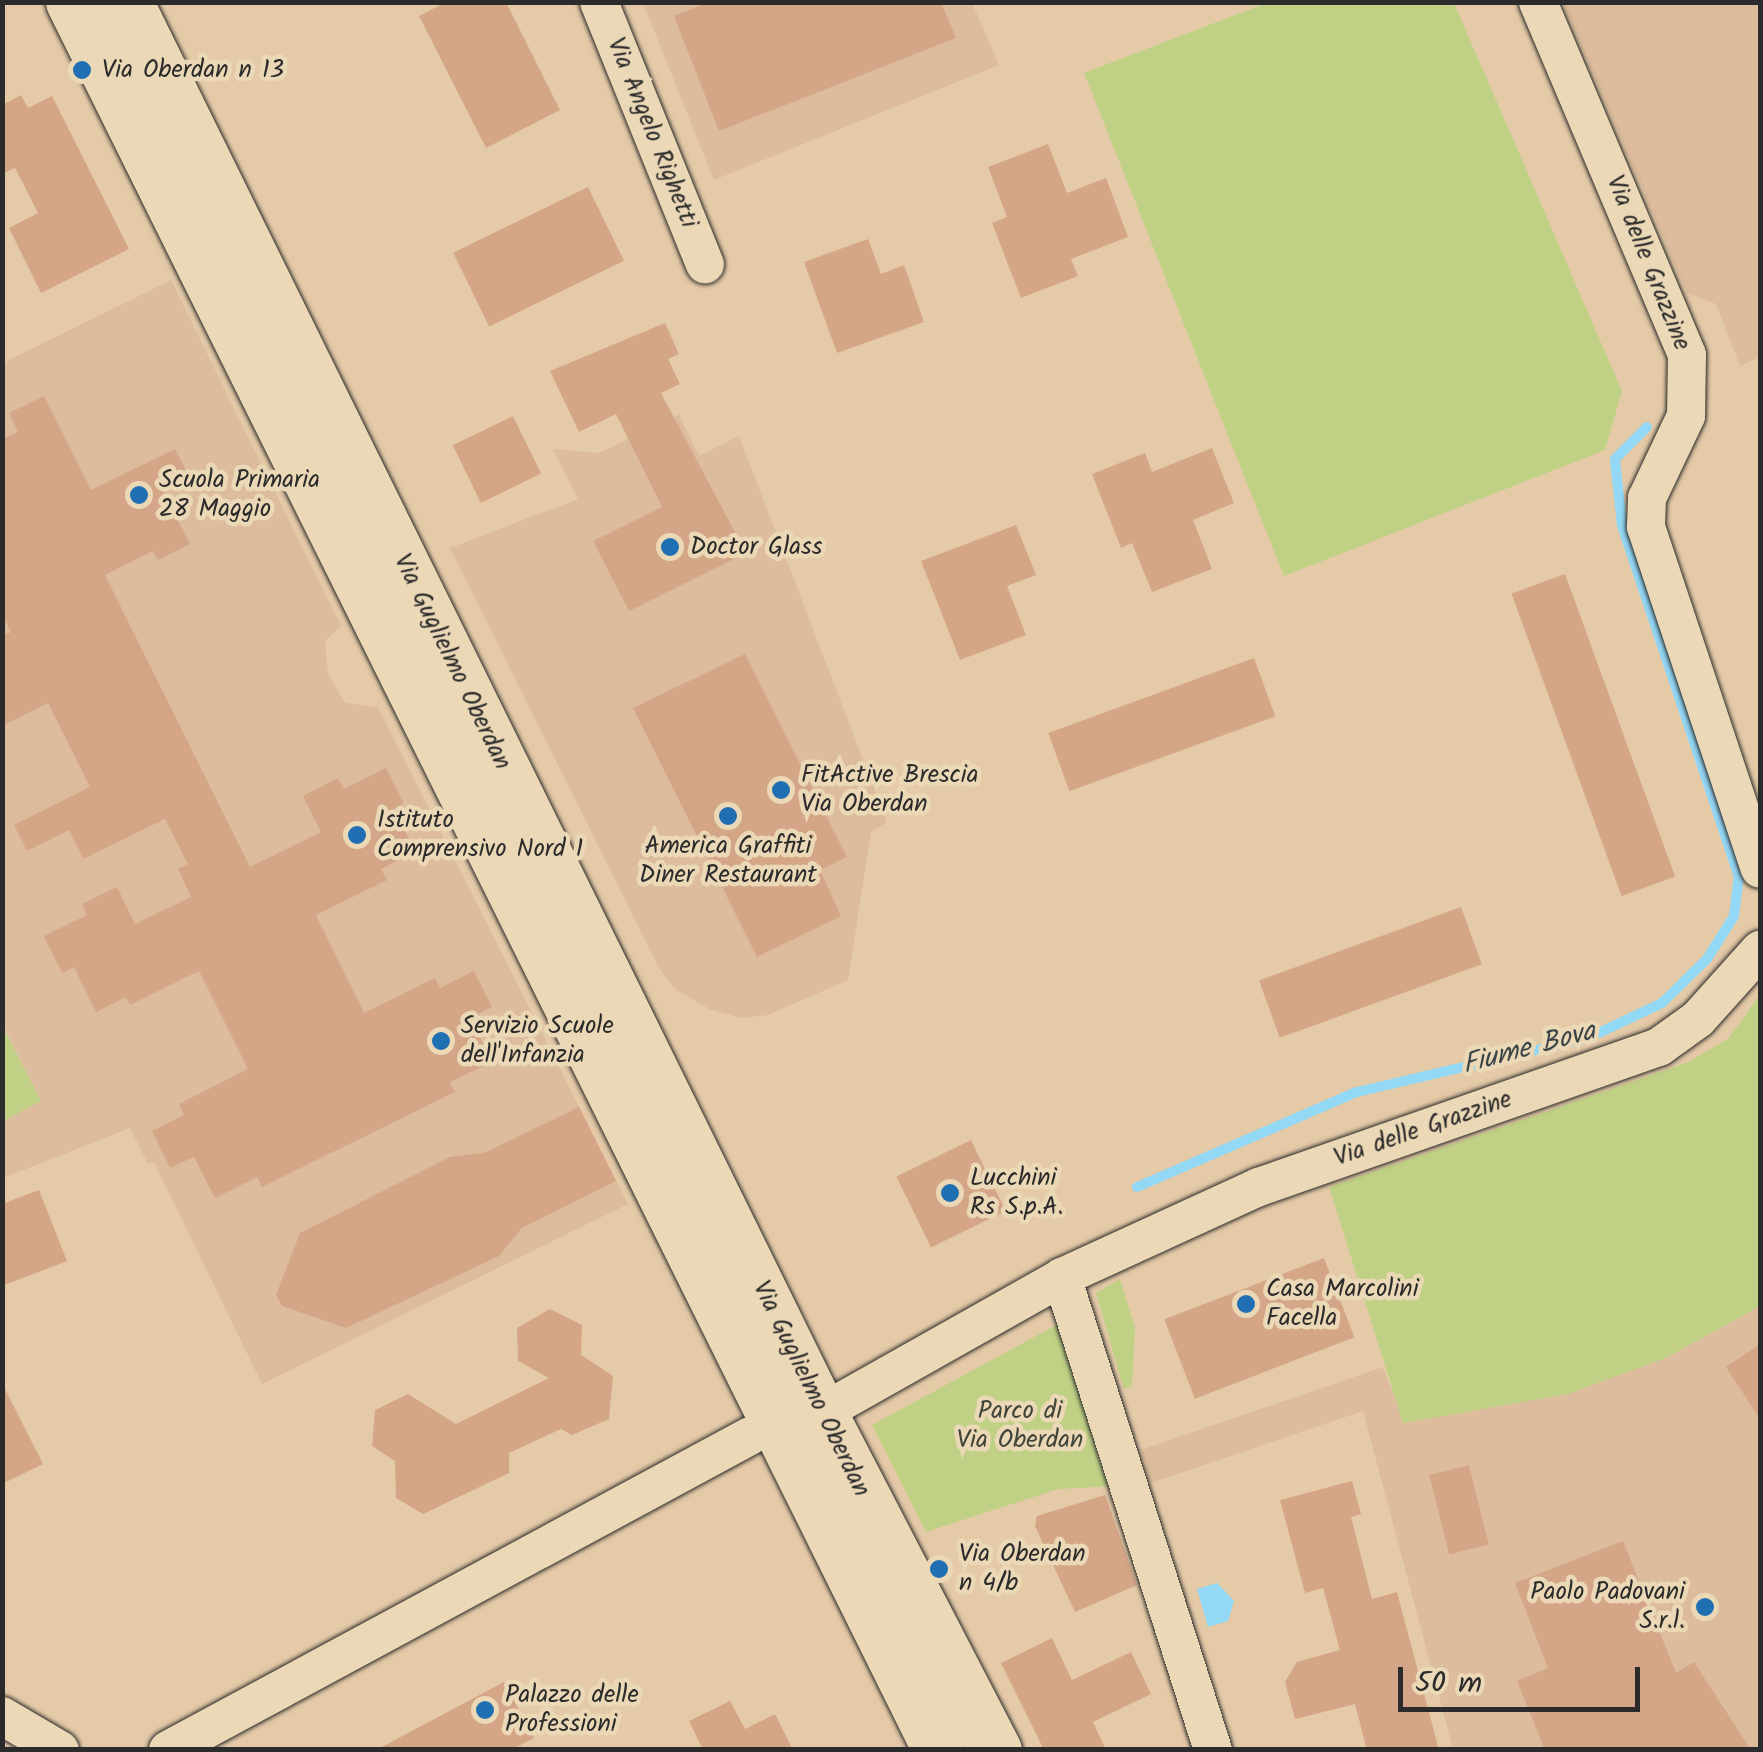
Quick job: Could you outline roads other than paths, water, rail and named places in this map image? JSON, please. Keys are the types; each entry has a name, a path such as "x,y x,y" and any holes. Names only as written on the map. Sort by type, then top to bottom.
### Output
{"main road":[{"name":"Via Guglielmo Oberdan","path":"72,2 934,1745"},
{"name":"Via Guglielmo Oberdan","path":"127,2 821,1413 996,1750"}],"street":[{"name":"Via Angelo Righetti","path":"599,2 705,264"},
{"name":"Via delle Grazzine","path":"1538,2 1687,355 1686,416 1647,498 1646,528 1760,869"},
{"name":"Via delle Grazzine","path":"821,1413 1062,1277 1260,1186 1659,1047 1698,1019 1760,950"},
{"path":"1062,1277 1212,1750"},
{"path":"168,1750 750,1436"},
{"path":"2,1716 60,1750"}],"water":[{"path":"1217,1583 1234,1601 1228,1621 1208,1627 1197,1589"}],"waterway":[{"name":"Fiume Bova","path":"1137,1187 1357,1092 1588,1038 1662,1003 1707,959 1734,916 1739,877 1622,525 1615,459 1647,427"}],"place":[{"name":"Via Oberdan n 13","path":"82,70"},
{"name":"Scuola Primaria 28 Maggio","path":"139,495"},
{"name":"Doctor Glass","path":"670,547"},
{"name":"FitActive Brescia Via Oberdan","path":"781,790"},
{"name":"America Graffiti Diner Restaurant","path":"728,816"},
{"name":"Istituto Comprensivo Nord 1","path":"357,835"},
{"name":"Servizio Scuole dell'Infanzia","path":"441,1041"},
{"name":"Lucchini Rs S.p.A.","path":"950,1193"},
{"name":"Casa Marcolini Facella","path":"1246,1304"},
{"name":"Via Oberdan n 4/b","path":"939,1569"},
{"name":"Paolo Padovani S.r.l.","path":"1705,1607"},
{"name":"Palazzo delle Professioni","path":"485,1710"}],"park label":[{"name":"Parco di Via Oberdan","path":"1020,1426"}]}
